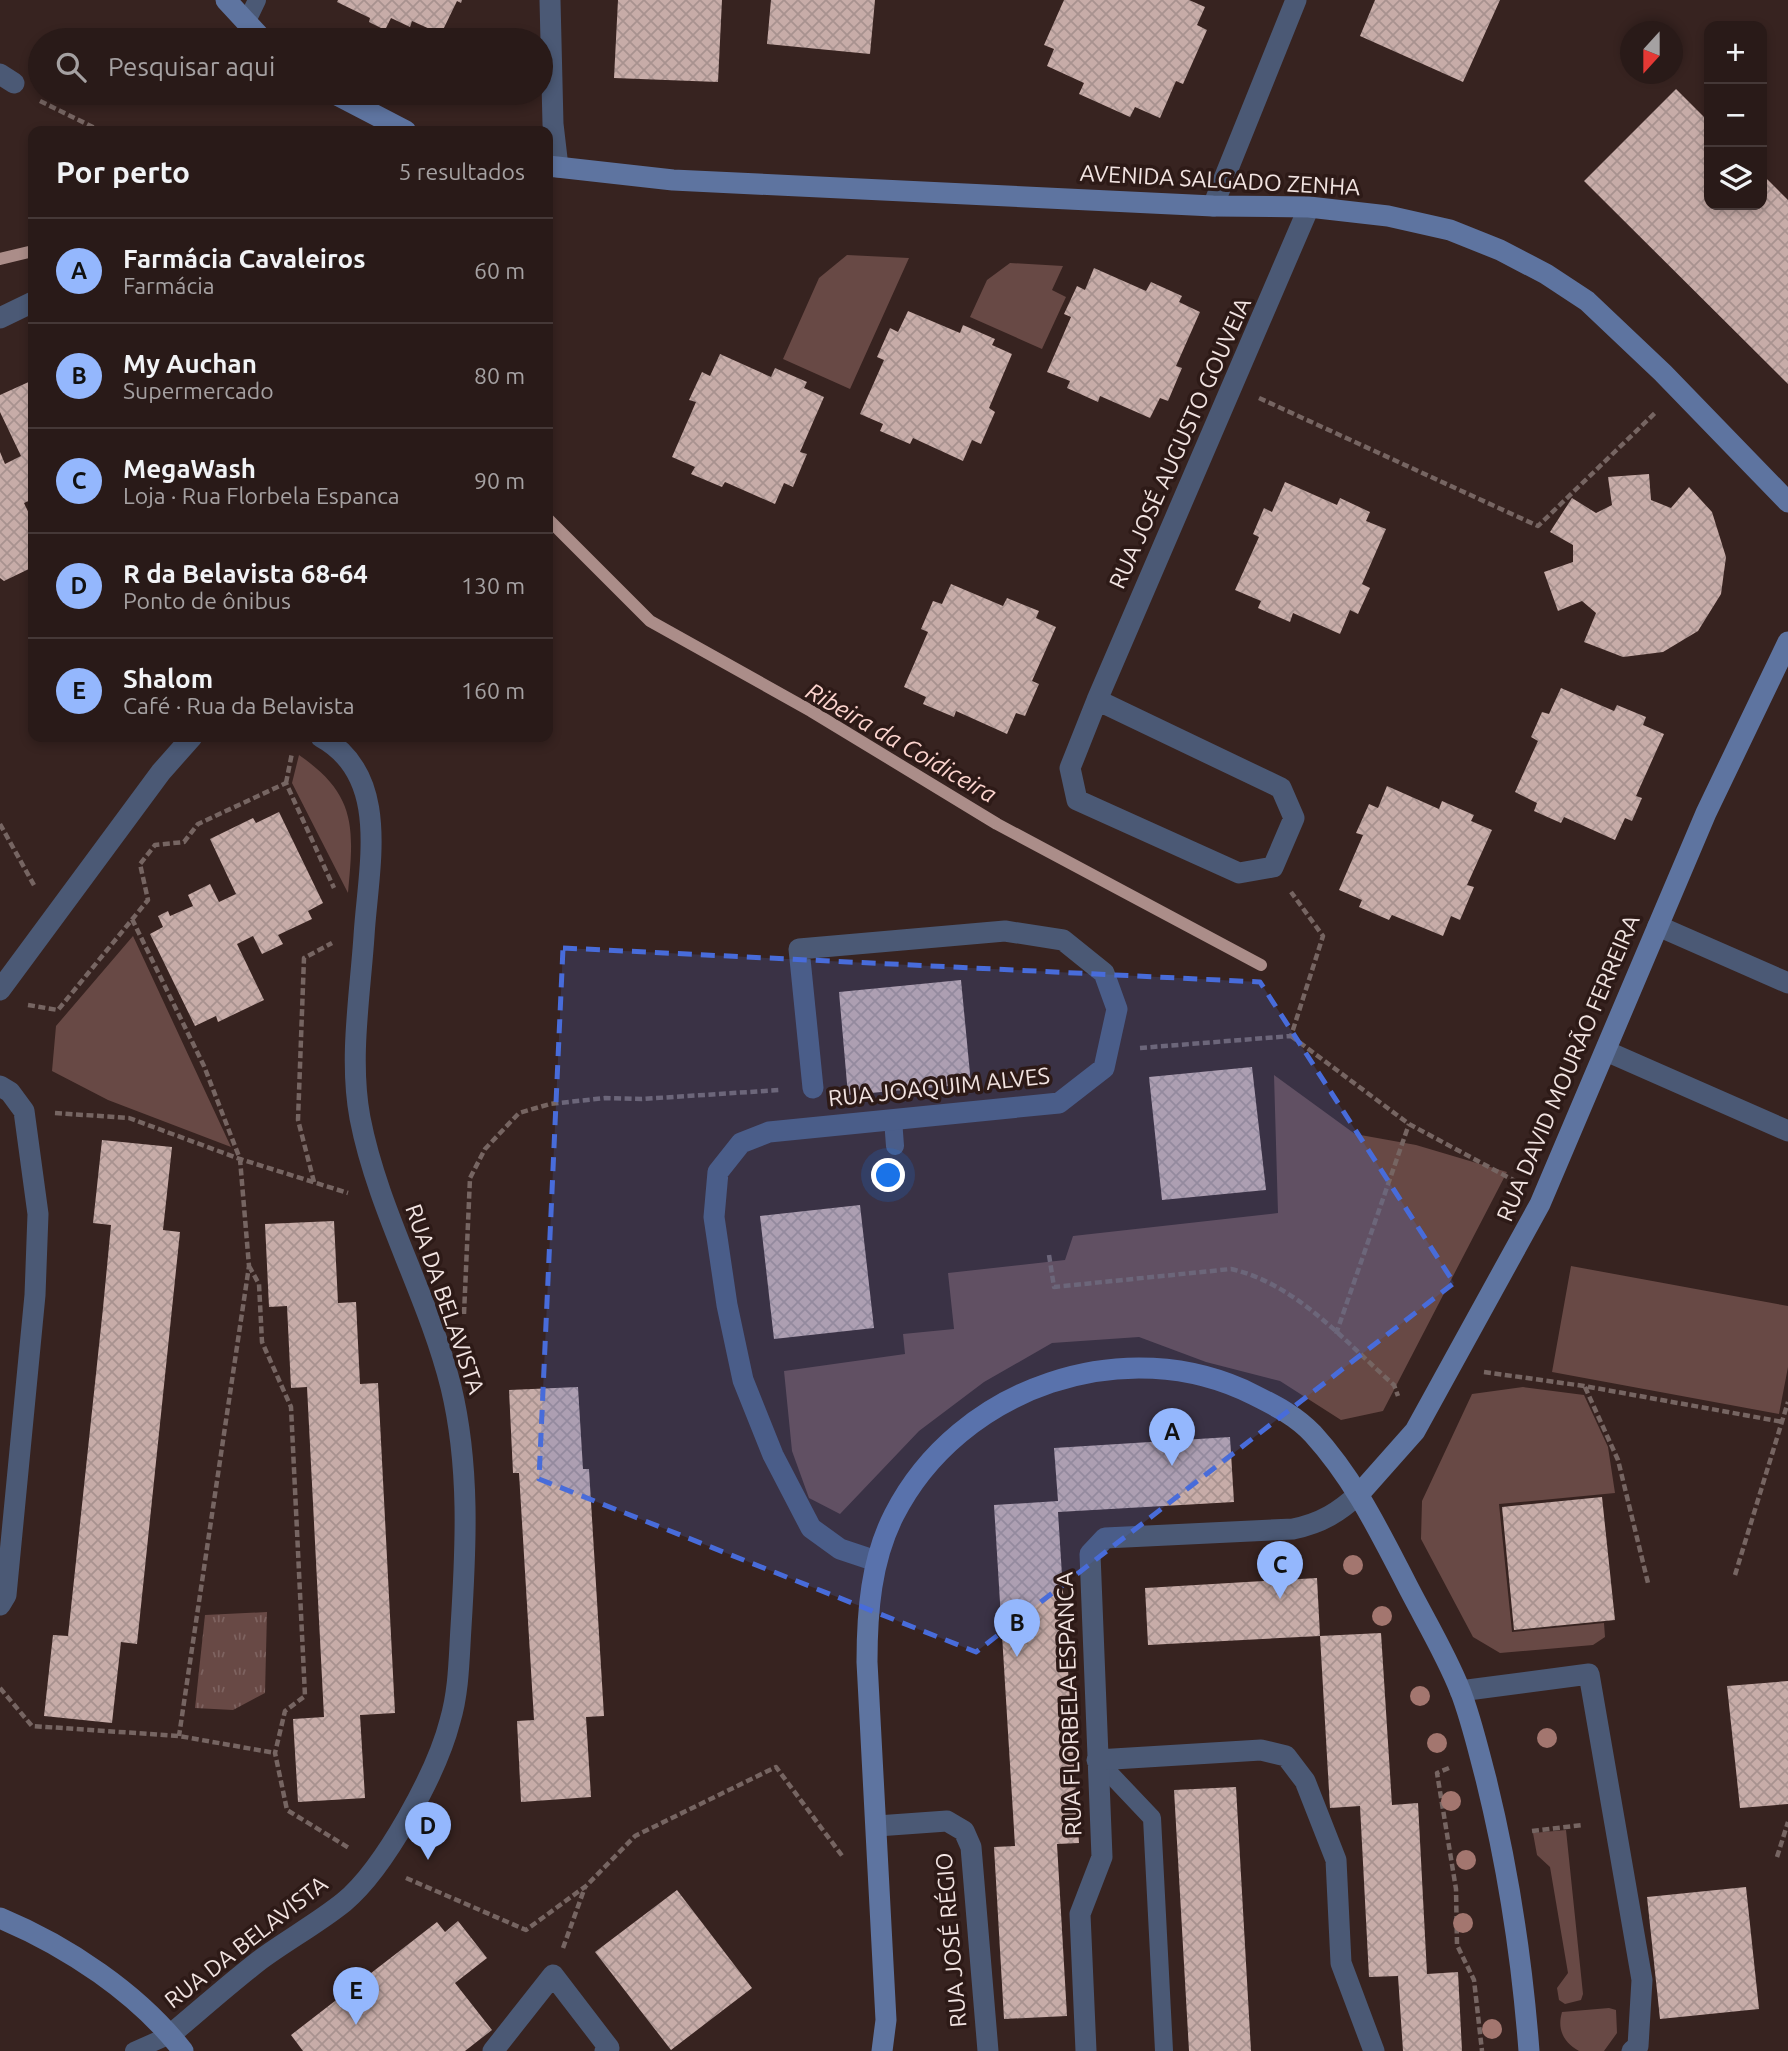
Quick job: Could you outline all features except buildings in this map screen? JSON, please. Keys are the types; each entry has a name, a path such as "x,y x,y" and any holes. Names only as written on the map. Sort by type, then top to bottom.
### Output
{"street":[{"path":"226,0 251,28"},
{"path":"550,0 551,28"},
{"path":"1213,206 1296,0"},
{"path":"356,105 396,126"},
{"path":"553,105 553,167"},
{"name":"AVENIDA SALGADO ZENHA","path":"553,167 673,180 1213,206 1309,207 1400,219 1450,230 1500,250 1546,274 1587,301 1663,373 1788,502"},
{"name":"RUA JOSÉ AUGUSTO GOUVEIA","path":"1273,867 1239,873 1077,800 1070,768 1309,207"},
{"path":"0,318 28,304"},
{"name":"RUA DAVID MOURÃO FERREIRA","path":"1360,1493 1415,1431 1444,1383 1540,1204 1706,813 1788,642"},
{"path":"1097,700 1281,788 1294,818 1273,867"},
{"path":"0,990 161,772 188,742"},
{"name":"RUA DA BELAVISTA","path":"176,2043 261,1960 346,1900 375,1864 419,1797 450,1721 457,1682 466,1524 463,1460 451,1388 373,1171 359,1115 355,1065 372,830 366,785 340,747 330,742"},
{"path":"1658,926 1788,983"},
{"name":"RUA JOAQUIM ALVES","path":"813,1088 799,949 1005,932 1063,940 1104,973 1117,1009 1104,1068 1059,1103 769,1132 741,1143 718,1172 714,1217 726,1305 743,1381 773,1455 811,1528 840,1549 876,1561"},
{"path":"1606,1051 1788,1131"},
{"path":"0,1086 10,1092 24,1111 38,1214 35,1295 17,1501 6,1595 0,1605"},
{"path":"882,2051 886,2020 867,1662 867,1622 876,1561 894,1515 923,1470 960,1433 1010,1397 1061,1377 1118,1367 1175,1368 1227,1381 1293,1415 1314,1435 1360,1493 1460,1690 1480,1756 1498,1835 1523,1973 1530,2051"},
{"name":"RUA FLORBELA ESPANCA","path":"1086,2051 1080,1914 1102,1857 1090,1554 1105,1538 1293,1529 1335,1515 1360,1493"},
{"path":"1460,1690 1590,1674 1642,1980 1638,2046 1632,2051"},
{"path":"1097,1760 1261,1750 1286,1756 1305,1781 1336,1860 1341,1963 1374,2051"},
{"name":"RUA JOSÉ RÉGIO","path":"877,1826 947,1821 964,1831 971,1847 988,2051"},
{"path":"0,1918 36,1933 123,1992 176,2043"},
{"path":"494,2051 553,1975 609,2048 605,2051"}],"lane":[{"path":"246,23 257,0"},
{"path":"893,1119 895,1146"},
{"path":"1097,1760 1152,1818 1164,2051"},
{"path":"134,2051 176,2043"}],"path":[{"path":"7,78 28,95"},
{"path":"49,105 92,126"},
{"path":"1233,387 1538,526 1658,411 1643,396 1663,373"},
{"path":"293,748 286,783 336,892"},
{"path":"23,1004 58,1010 148,900 140,864 155,845 184,842 198,824 286,783"},
{"path":"0,824 53,918"},
{"path":"1273,867 1323,936 1291,1036"},
{"path":"132,919 204,1066 240,1160 249,1266 179,1736"},
{"path":"314,1182 298,1120 304,958 340,938"},
{"path":"1108,1051 1291,1036 1409,1124 1489,1169"},
{"path":"464,1317 470,1178 485,1149 519,1113 550,1104 605,1098 642,1099 813,1088"},
{"path":"24,1111 129,1118 240,1160 386,1205"},
{"path":"1336,1334 1409,1124"},
{"path":"1049,1255 1054,1287 1231,1269 1254,1274 1286,1290 1394,1385"},
{"path":"249,1266 259,1284 262,1342 291,1407 300,1547 305,1696 285,1711 275,1752 287,1810 375,1864 526,1930 586,1886 635,1836 776,1767 849,1865"},
{"path":"1444,1383 1461,1395 1480,1371 1584,1386 1783,1422"},
{"path":"1584,1386 1618,1460 1648,1583"},
{"path":"1735,1575 1788,1402"},
{"path":"0,1688 32,1727 179,1736 275,1752"},
{"path":"1480,1756 1437,1773 1456,1889 1457,1945 1475,1980 1482,2051"},
{"path":"1498,1835 1614,1821"},
{"path":"1777,1857 1788,1822"},
{"path":"553,1975 586,1886"}],"highlighted area":[{"path":"563,948 1260,982 1454,1283 976,1652 539,1479"}],"green space":[{"path":"847,255 909,258 850,389 783,359 819,278"},
{"path":"1010,263 1063,266 1052,290 1066,297 1042,349 970,317 987,280"},
{"path":"299,755 332,784 348,815 351,850 348,893 292,783"},
{"path":"133,936 231,1147 108,1100 52,1071 56,1026"},
{"path":"1274,1075 1355,1134 1416,1145 1507,1172 1383,1411 1341,1420 1280,1381 1206,1362 1139,1337 1052,1343 984,1382 919,1431 840,1514 809,1498 792,1451 784,1371 905,1354 903,1334 954,1329 948,1273 1065,1260 1073,1236 1278,1213"},
{"path":"1571,1266 1788,1306 1788,1367 1779,1414 1552,1372"},
{"path":"1523,1387 1584,1395 1608,1447 1615,1493 1499,1504 1512,1632 1604,1623 1605,1637 1593,1645 1500,1653 1473,1637 1421,1539 1422,1501 1472,1394"},
{"path":"267,1612 265,1693 233,1710 195,1708 205,1615"},
{"path":"1566,1830 1583,1994 1581,2000 1565,2004 1559,2000 1557,1988 1568,1973 1550,1867 1537,1855 1533,1833"},
{"path":"1609,2008 1616,2010 1617,2033 1604,2051 1579,2051 1565,2039 1560,2024 1562,2012"}],"waterway":[{"name":"Ribeira da Coidiceira","path":"0,259 28,252"},
{"name":"Ribeira da Coidiceira","path":"553,524 650,621 811,711 997,824 1261,965"}],"place":[{"name":"Farmácia Cavaleiros","path":"1172,1466"},
{"name":"MegaWash","path":"1280,1599"},
{"name":"My Auchan","path":"1017,1657"},
{"name":"R da Belavista 68-64","path":"428,1860"},
{"name":"Shalom","path":"356,2025"}]}
